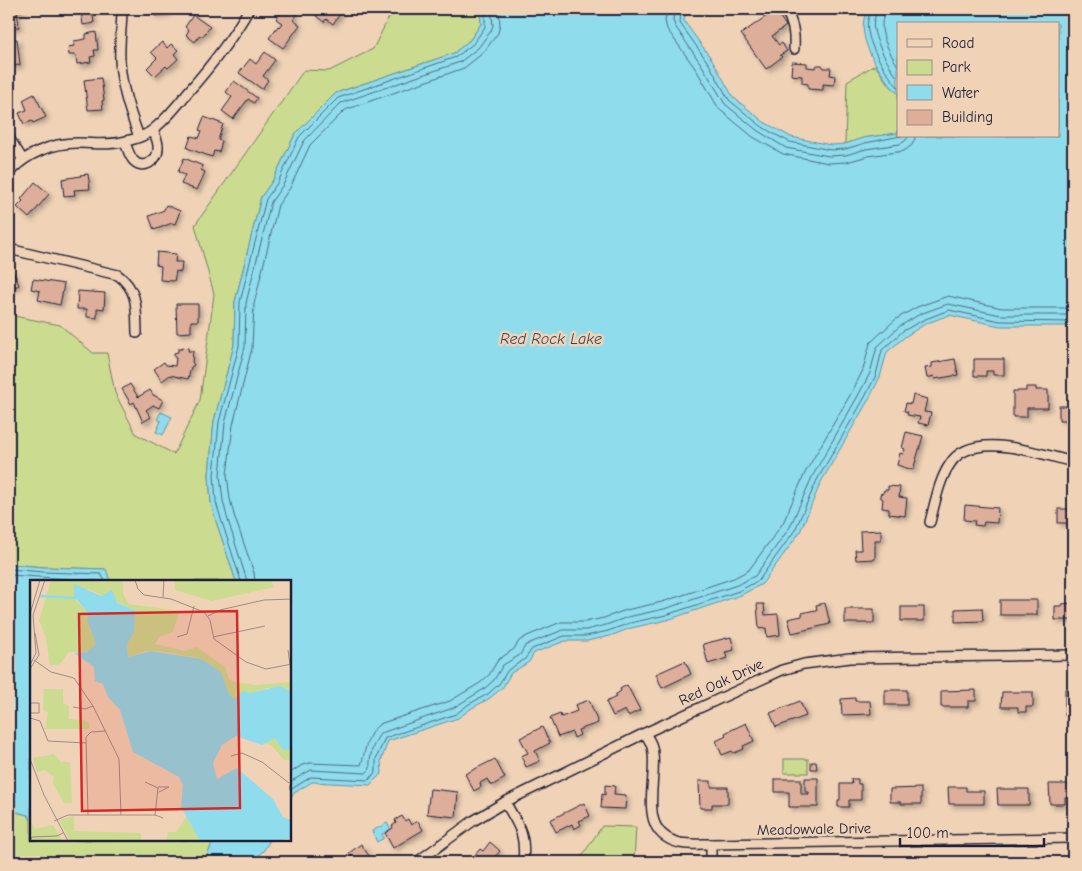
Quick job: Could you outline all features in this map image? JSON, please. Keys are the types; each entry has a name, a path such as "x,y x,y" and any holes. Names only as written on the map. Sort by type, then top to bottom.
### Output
{"street":[{"path":"122,9 120,60 122,82 127,106 139,137"},
{"path":"9,173 23,160 43,149 63,143 109,144 125,142 153,130 170,114 208,69 229,42 249,9"},
{"path":"785,9 791,19 795,34 794,49"},
{"path":"125,142 130,155 136,163 149,163 157,156 158,149 153,130"},
{"path":"9,138 23,160"},
{"path":"9,249 118,275 126,281 134,296 137,333"},
{"path":"930,522 949,464 957,455 966,450 994,445 1073,462"},
{"name":"Red Oak Drive","path":"417,862 473,821 506,802 645,733 782,670 804,664 850,658 1073,655"},
{"name":"Meadowvale Drive","path":"645,733 652,747 654,766 650,806 652,816 656,826 670,839 680,843 1073,838"},
{"path":"506,802 523,837 525,847 523,862"},
{"path":"711,844 711,862"}],"green space":[{"path":"392,9 480,9 481,24 470,40 454,53 336,93 295,134 273,180 261,197 235,302 234,345 214,421 209,475 211,503 236,580 110,580 105,569 9,564 9,315 60,325 93,353 107,353 115,393 136,434 174,454 200,400 214,294 195,225 304,70 329,71 373,49"},
{"path":"875,65 897,93 897,133 863,138 845,144 847,81"},
{"path":"784,759 808,759 808,773 784,773"},
{"path":"9,812 28,815 30,818 30,841 213,841 205,862 9,862"},
{"path":"602,826 636,827 634,862 582,862 582,856"}],"water":[{"name":"Red Rock Lake","path":"480,9 686,9 684,21 713,61 733,97 764,122 791,137 831,145 897,133 897,138 1060,138 1060,22 897,22 897,93 883,76 870,54 863,30 864,19 868,9 1073,9 1073,326 1000,326 949,315 925,324 906,336 887,352 880,377 821,482 800,532 762,584 741,595 667,620 587,641 565,641 534,653 529,662 511,673 503,687 490,698 458,718 388,741 381,761 382,773 370,785 312,782 294,793 291,798 291,580 236,580 211,503 209,475 214,421 234,345 235,302 261,197 273,180 295,134 336,93 454,53 470,40 481,24"},
{"path":"161,412 172,417 163,435 156,432 161,421 157,419"},
{"path":"9,564 106,569 110,580 30,580 30,818 28,815 9,812"},
{"path":"387,823 391,829 382,834 384,838 377,842 372,831"},
{"path":"213,841 269,841 264,850 252,862 205,862"}],"building":[{"path":"9,9 23,9 23,11 17,11 19,27 9,28"},
{"path":"78,9 98,9 92,10 94,23 83,25 81,11 78,12"},
{"path":"153,9 167,9 168,12 155,16"},
{"path":"283,9 288,9 297,15 293,20 300,25 283,48 269,38 282,23 276,19"},
{"path":"321,9 343,9 333,24 326,19 324,22 316,16"},
{"path":"775,10 786,26 772,36 779,45 782,43 787,51 780,55 782,57 766,69 741,34"},
{"path":"193,15 210,27 195,42 186,35 189,30 185,27"},
{"path":"96,32 98,50 94,50 95,56 90,57 91,62 77,64 76,55 69,55 68,47 74,46 74,41 86,39 86,34"},
{"path":"17,39 20,65 9,66 9,40"},
{"path":"162,42 167,48 171,44 178,50 174,54 178,59 168,68 166,66 155,76 147,68 157,58 151,52"},
{"path":"265,52 275,60 263,76 268,80 262,89 239,73 250,59 256,64"},
{"path":"792,62 807,63 807,67 815,68 817,65 822,65 824,68 831,68 830,75 835,76 834,85 823,84 823,90 808,89 808,84 802,83 802,76 791,75"},
{"path":"101,78 104,100 102,101 103,109 88,110 84,80"},
{"path":"234,81 257,98 254,103 248,99 233,119 222,111 232,97 226,92"},
{"path":"34,94 46,117 33,123 32,121 24,124 19,113 27,110 23,100"},
{"path":"204,117 223,124 218,140 222,141 219,152 214,151 212,157 187,148 191,136 199,138 202,131 199,130"},
{"path":"184,158 203,166 201,170 205,172 197,190 181,184 185,175 178,172"},
{"path":"88,174 90,189 74,190 75,195 64,196 62,179"},
{"path":"35,182 49,194 29,218 17,207"},
{"path":"166,205 180,211 175,224 172,223 154,230 149,216 164,210"},
{"path":"157,252 176,254 175,262 182,262 181,272 176,271 174,281 160,280 161,266 156,265"},
{"path":"13,271 19,285 9,290 9,273"},
{"path":"33,279 64,284 60,305 38,300 40,291 31,289"},
{"path":"78,291 105,293 104,309 97,308 97,318 87,317 87,309 77,309"},
{"path":"176,304 198,304 198,321 191,321 191,332 177,333"},
{"path":"182,347 189,348 188,351 193,351 192,362 194,365 191,367 188,379 170,375 162,381 154,369 164,362 166,365 175,366 176,358 174,353 178,352 178,349 182,349"},
{"path":"955,359 958,375 935,379 934,376 927,378 925,368 932,367 932,363"},
{"path":"974,359 1004,359 1004,375 993,375 993,371 986,371 986,376 974,376"},
{"path":"130,384 138,397 150,390 153,395 163,400 159,408 153,405 146,410 151,417 143,422 134,402 131,404 122,389"},
{"path":"1026,387 1036,387 1036,390 1048,390 1048,408 1027,408 1027,417 1013,417 1013,391 1026,391"},
{"path":"913,395 927,399 924,412 931,413 928,425 918,423 920,417 907,415 908,412 904,411 906,403 911,404"},
{"path":"1059,406 1073,406 1073,420 1059,420"},
{"path":"906,432 923,436 913,470 897,465 900,453 903,454 905,449 902,448"},
{"path":"888,486 900,487 899,497 907,498 905,516 889,514 889,509 882,508 883,499 880,497 880,494 884,490 888,490"},
{"path":"965,505 998,508 997,523 984,522 983,526 974,525 975,521 964,520"},
{"path":"1058,509 1073,509 1073,523 1058,523"},
{"path":"881,530 881,540 875,540 875,559 856,560 855,550 861,550 860,531"},
{"path":"1000,600 1037,600 1037,615 1000,615"},
{"path":"825,603 830,624 792,633 788,619 802,616 802,613 815,610 815,612 817,611 816,605"},
{"path":"1073,603 1073,620 1055,620 1055,606"},
{"path":"757,604 764,604 765,615 778,614 780,635 767,637 766,628 759,629"},
{"path":"901,607 924,607 924,621 901,621"},
{"path":"982,608 983,621 955,622 955,609"},
{"path":"845,609 874,609 874,623 845,623"},
{"path":"731,637 734,650 725,652 727,658 708,664 703,644"},
{"path":"685,661 691,674 662,688 656,674"},
{"path":"627,685 640,710 628,716 625,710 613,716 606,702 616,697 615,695 621,691 620,689"},
{"path":"1065,689 1073,689 1073,715 1065,715"},
{"path":"885,690 907,690 907,705 885,705"},
{"path":"976,690 976,701 968,701 968,707 941,707 941,691"},
{"path":"1002,692 1033,692 1033,707 1026,707 1026,712 1018,712 1018,707 1001,707"},
{"path":"855,698 855,701 870,701 871,714 842,715 841,699"},
{"path":"589,700 598,723 578,730 580,735 574,738 572,732 558,737 550,718 560,714 561,717 577,711 575,705"},
{"path":"800,701 806,716 776,727 770,713"},
{"path":"746,723 754,741 743,746 744,749 722,755 716,741 726,736 725,733"},
{"path":"542,727 550,743 535,751 540,761 526,767 521,756 528,753 520,738"},
{"path":"495,759 505,778 491,786 487,779 480,783 481,787 474,791 465,774"},
{"path":"811,762 816,762 817,769 811,769"},
{"path":"805,778 818,778 818,807 789,807 789,792 775,792 775,779 801,779 801,794 809,794 809,792 805,792"},
{"path":"851,779 858,779 858,784 861,784 861,800 849,800 849,807 838,807 840,784 852,784"},
{"path":"699,781 711,781 711,787 728,787 728,804 712,804 712,808 700,808"},
{"path":"1049,784 1073,784 1073,797 1065,797 1065,804 1050,804"},
{"path":"605,785 615,786 614,794 626,795 625,809 601,808 602,794 605,795"},
{"path":"948,787 966,787 966,791 984,791 984,804 949,804"},
{"path":"921,788 921,804 890,802 890,789"},
{"path":"430,789 458,792 456,817 427,814"},
{"path":"997,789 1029,789 1029,805 998,805"},
{"path":"584,803 590,816 579,821 581,825 574,829 572,824 556,832 550,820"},
{"path":"402,816 405,821 408,819 411,825 418,821 423,830 393,848 385,833 393,828 392,826 396,823 395,820"},
{"path":"490,842 500,851 493,859 495,861 473,862 476,858 474,856 480,849 483,851"},
{"path":"361,844 371,859 366,862 345,862 352,857 349,853"}]}
